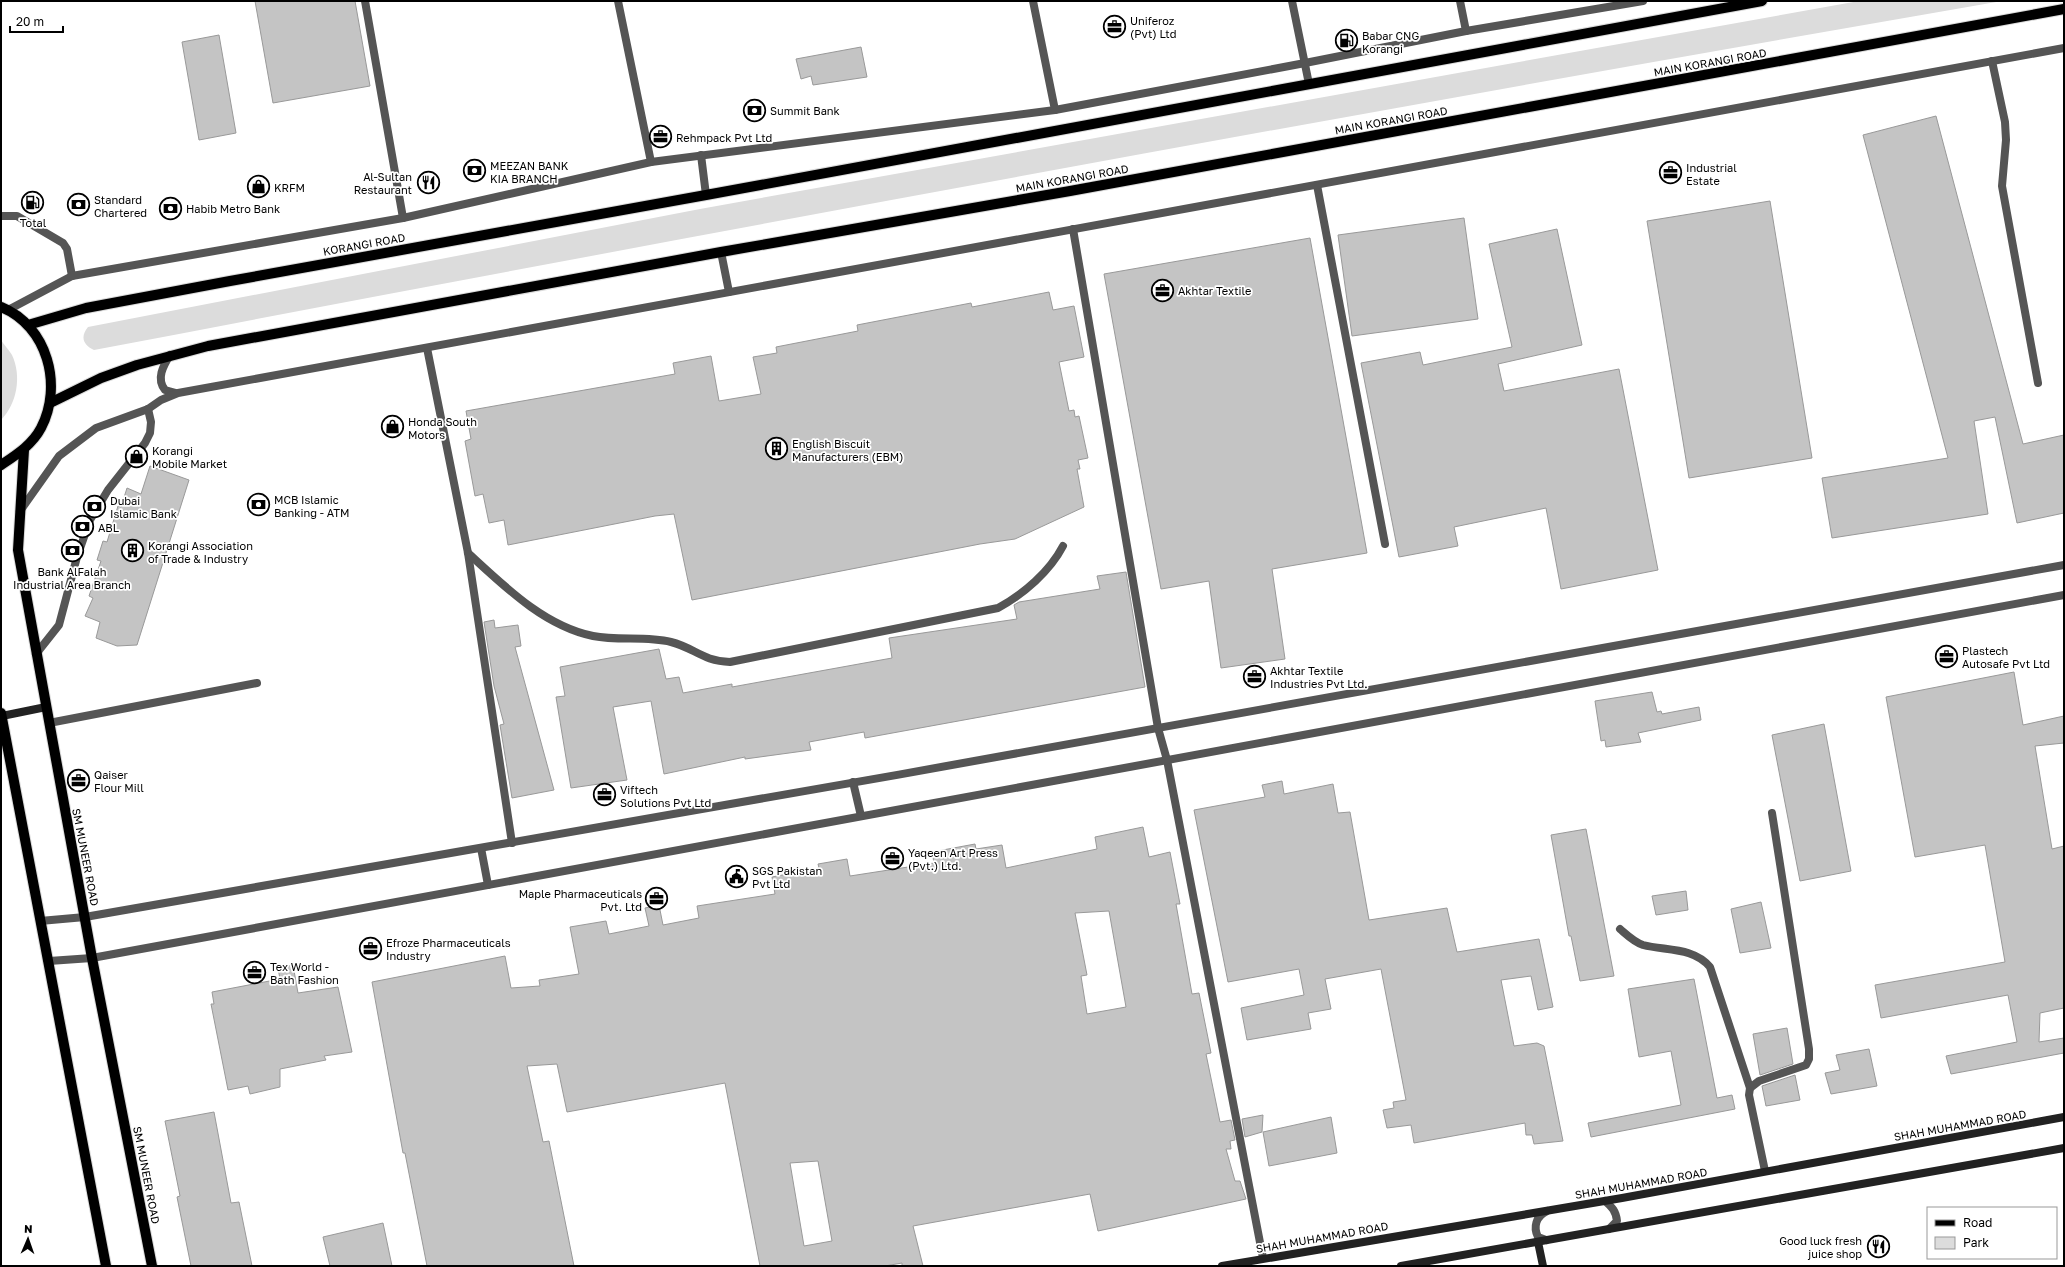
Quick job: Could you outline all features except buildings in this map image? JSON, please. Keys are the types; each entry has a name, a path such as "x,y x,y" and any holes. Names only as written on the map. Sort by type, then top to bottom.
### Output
{"main road":[{"path":"706,195 1762,1"},
{"name":"MAIN KORANGI ROAD","path":"50,403 100,378 170,354 215,344 1085,188 2064,9"},
{"name":"KORANGI ROAD","path":"28,325 93,306 706,195"},
{"path":"1,465 24,450 40,429 50,403 51,375 44,348 28,325 5,308"},
{"name":"SM MUNEER ROAD","path":"24,450 19,513 18,550 92,958 152,1266"},
{"path":"46,706 1,715 106,1266"},
{"name":"SHAH MUHAMMAD ROAD","path":"1222,1266 1605,1201 2064,1117"},
{"path":"1401,1266 2064,1148"},
{"path":"1542,1241 1543,1266"}],"street":[{"path":"365,1 403,218"},
{"path":"618,1 651,162"},
{"path":"1034,1 1055,110"},
{"path":"1292,1 1309,84"},
{"path":"1460,1 1466,31"},
{"path":"5,308 72,276 403,218 651,162 1055,110 1610,4 1643,1"},
{"path":"19,513 59,456 96,428 148,409 161,400 178,393 2064,48"},
{"path":"1992,61 2005,122 2006,140 2002,186 2038,383"},
{"path":"701,155 706,195"},
{"path":"1317,185 1385,544"},
{"path":"1,216 17,216 63,243 67,249 72,276"},
{"path":"1073,229 1158,728 1167,760 1263,1258"},
{"path":"722,252 729,292"},
{"path":"427,348 468,553 512,843"},
{"path":"170,354 163,367 160,379 165,390 178,393"},
{"path":"36,654 59,625 77,557 90,520 108,490 145,443 150,433 151,422 148,409"},
{"path":"468,553 502,584 542,614 568,629 593,636 671,642 716,662 730,662 998,608 1012,601 1055,562 1063,546"},
{"path":"40,921 85,917 512,843 1795,616 2064,565"},
{"path":"49,961 92,958 2064,595"},
{"path":"49,723 257,682"},
{"path":"853,782 861,816"},
{"path":"1750,1088 1759,1081 1806,1065 1809,1059 1810,1050 1772,813"},
{"path":"481,848 488,885"},
{"path":"1620,929 1630,938 1642,945 1691,953 1703,959 1710,967 1750,1088 1749,1095 1765,1171"},
{"path":"1605,1201 1611,1206 1617,1216 1617,1221 1609,1229"},
{"path":"1542,1241 1538,1237 1535,1227 1539,1217 1548,1210"}],"green space":[{"path":"1859,1 2002,1 1047,171 94,350 87,346 83,337 88,327 700,209"},
{"path":"1,340 12,355 17,372 17,381 11,406 1,420"}],"place":[{"name":"Uniferoz (Pvt) Ltd","path":"1114,26"},
{"name":"Babar CNG Korangi","path":"1346,41"},
{"name":"Summit Bank","path":"754,110"},
{"name":"Rehmpack Pvt Ltd","path":"660,137"},
{"name":"MEEZAN BANK KIA BRANCH","path":"474,171"},
{"name":"Industrial Estate","path":"1670,173"},
{"name":"Al-Sultan Restaurant","path":"428,182"},
{"name":"KRFM","path":"259,187"},
{"name":"Total","path":"33,202"},
{"name":"Standard Chartered","path":"78,205"},
{"name":"Habib Metro Bank","path":"171,208"},
{"name":"Akhtar Textile","path":"1162,290"},
{"name":"Honda South Motors","path":"393,427"},
{"name":"English Biscuit Manufacturers (EBM)","path":"776,449"},
{"name":"Korangi Mobile Market","path":"137,456"},
{"name":"MCB Islamic Banking - ATM","path":"259,505"},
{"name":"Dubai Islamic Bank","path":"94,506"},
{"name":"ABL","path":"82,527"},
{"name":"Bank AlFalah Industrial Area Branch","path":"72,551"},
{"name":"Korangi Association of Trade & Industry","path":"133,551"},
{"name":"Plastech Autosafe Pvt Ltd","path":"1946,656"},
{"name":"Akhtar Textile Industries Pvt Ltd.","path":"1255,676"},
{"name":"Qaiser Flour Mill","path":"79,780"},
{"name":"Viftech Solutions Pvt Ltd","path":"605,795"},
{"name":"Yaqeen Art Press (Pvt.) Ltd.","path":"893,858"},
{"name":"SGS Pakistan Pvt Ltd","path":"736,876"},
{"name":"Maple Pharmaceuticals Pvt. Ltd","path":"657,899"},
{"name":"Efroze Pharmaceuticals Industry","path":"370,948"},
{"name":"Tex World - Bath Fashion","path":"254,972"},
{"name":"Good luck fresh juice shop","path":"1878,1246"}]}
